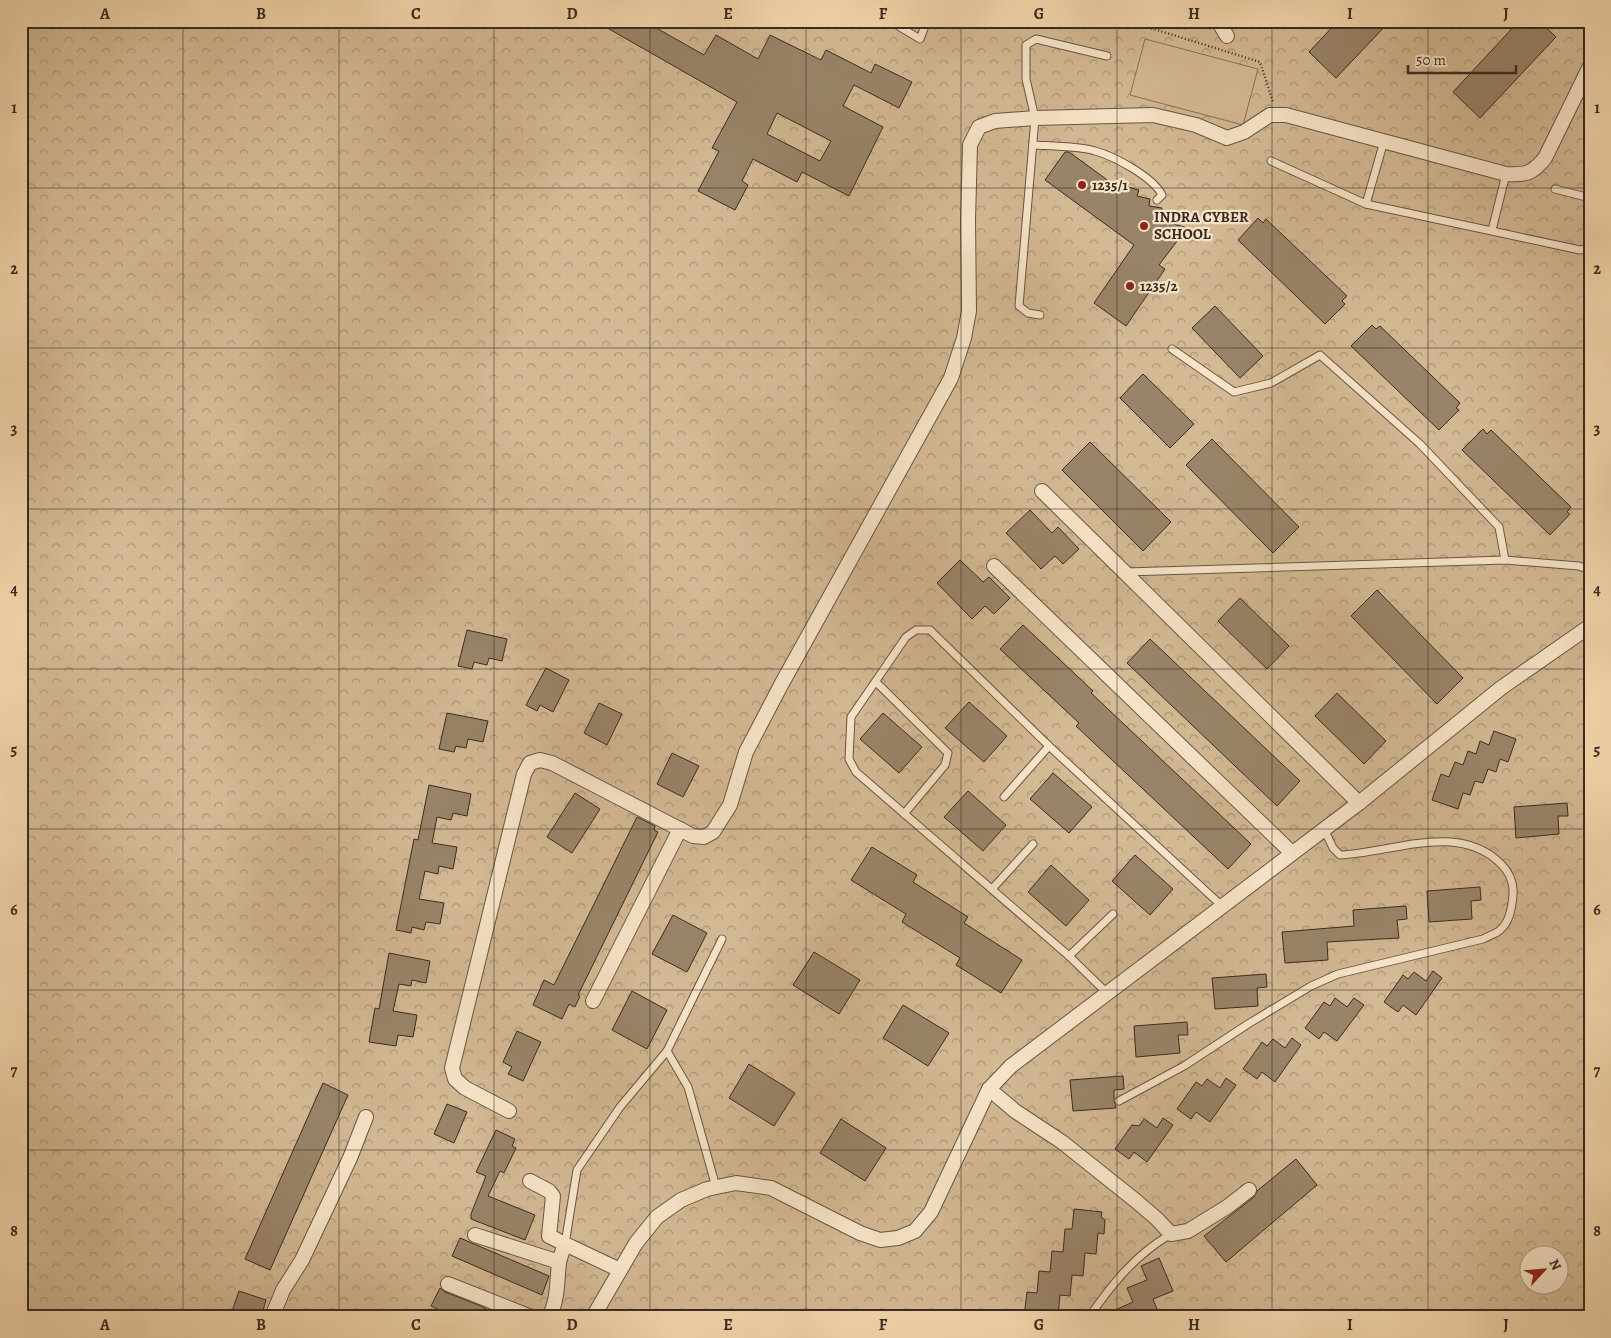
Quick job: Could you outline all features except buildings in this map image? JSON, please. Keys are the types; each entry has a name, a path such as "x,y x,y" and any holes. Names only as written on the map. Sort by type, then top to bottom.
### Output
{"street":[{"path":"1218,21 1227,36"},
{"path":"509,1111 465,1088 455,1079 452,1068 524,774 530,763 540,760 552,763 693,836 704,837 714,832 730,805 746,752 781,685 951,378 964,338 969,311 968,202 970,145 980,127 995,121 1035,118 1152,116 1196,125 1227,138 1244,132 1270,115 1286,115 1506,174 1525,175 1538,167 1545,158 1590,66"},
{"path":"1042,491 1359,804"},
{"path":"994,566 1292,854"},
{"path":"593,1317 636,1243 657,1217 681,1200 706,1189 736,1183 771,1188 860,1233 880,1240 898,1238 915,1231 931,1212 990,1089 1011,1066 1359,804 1501,688 1590,626"},
{"path":"593,1001 680,829"},
{"path":"990,1089 1015,1111 1062,1142 1136,1201 1171,1234 1188,1231 1227,1207 1249,1190"},
{"path":"272,1317 283,1290 302,1260 350,1158 366,1117"},
{"path":"530,1181 553,1196 549,1236 620,1270"},
{"path":"475,1234 559,1262"},
{"path":"549,1317 559,1276 559,1262 565,1244"},
{"path":"448,1284 531,1317"}],"lane":[{"path":"890,21 920,39 927,21"},
{"path":"1040,315 1028,313 1019,306 1035,118 1026,79 1026,45 1036,39 1107,56"},
{"path":"1366,204 1384,141"},
{"path":"1033,145 1094,151 1148,178 1158,186 1162,194 1157,200"},
{"path":"1271,161 1366,204 1492,230 1580,250 1590,254"},
{"path":"1492,230 1506,174"},
{"path":"1555,189 1590,198"},
{"path":"1580,250 1590,248"},
{"path":"1172,349 1234,392 1271,382 1320,355 1420,444 1499,527 1504,560"},
{"path":"1125,572 1504,560 1579,566 1590,570"},
{"path":"1107,993 1070,956 856,772 849,759 851,716 906,637 916,630 930,630 1049,746 1222,906"},
{"path":"876,682 948,753 945,765 904,814"},
{"path":"1004,797 1049,746"},
{"path":"1119,1101 1184,1066 1311,986 1338,974 1483,939 1501,930 1512,911 1514,890 1508,872 1496,859 1482,850 1464,844 1438,842 1340,856 1333,848 1324,829"},
{"path":"992,889 1034,844"},
{"path":"1070,956 1113,914"},
{"path":"565,1244 577,1170 620,1107 667,1051 722,939"},
{"path":"667,1051 688,1088 716,1187"},
{"path":"1089,1317 1110,1287 1136,1258 1152,1245 1171,1234"}],"path":[{"path":"1128,21 1260,62 1277,115"}],"green space":[{"path":"21,21 1590,21 1590,1317 21,1317"},
{"path":"1145,39 1258,69 1243,125 1130,95"}],"place":[{"name":"1235/1","path":"1082,185"},
{"name":"INDRA CYBER SCHOOL","path":"1144,226"},
{"name":"1235/2","path":"1130,286"}]}
